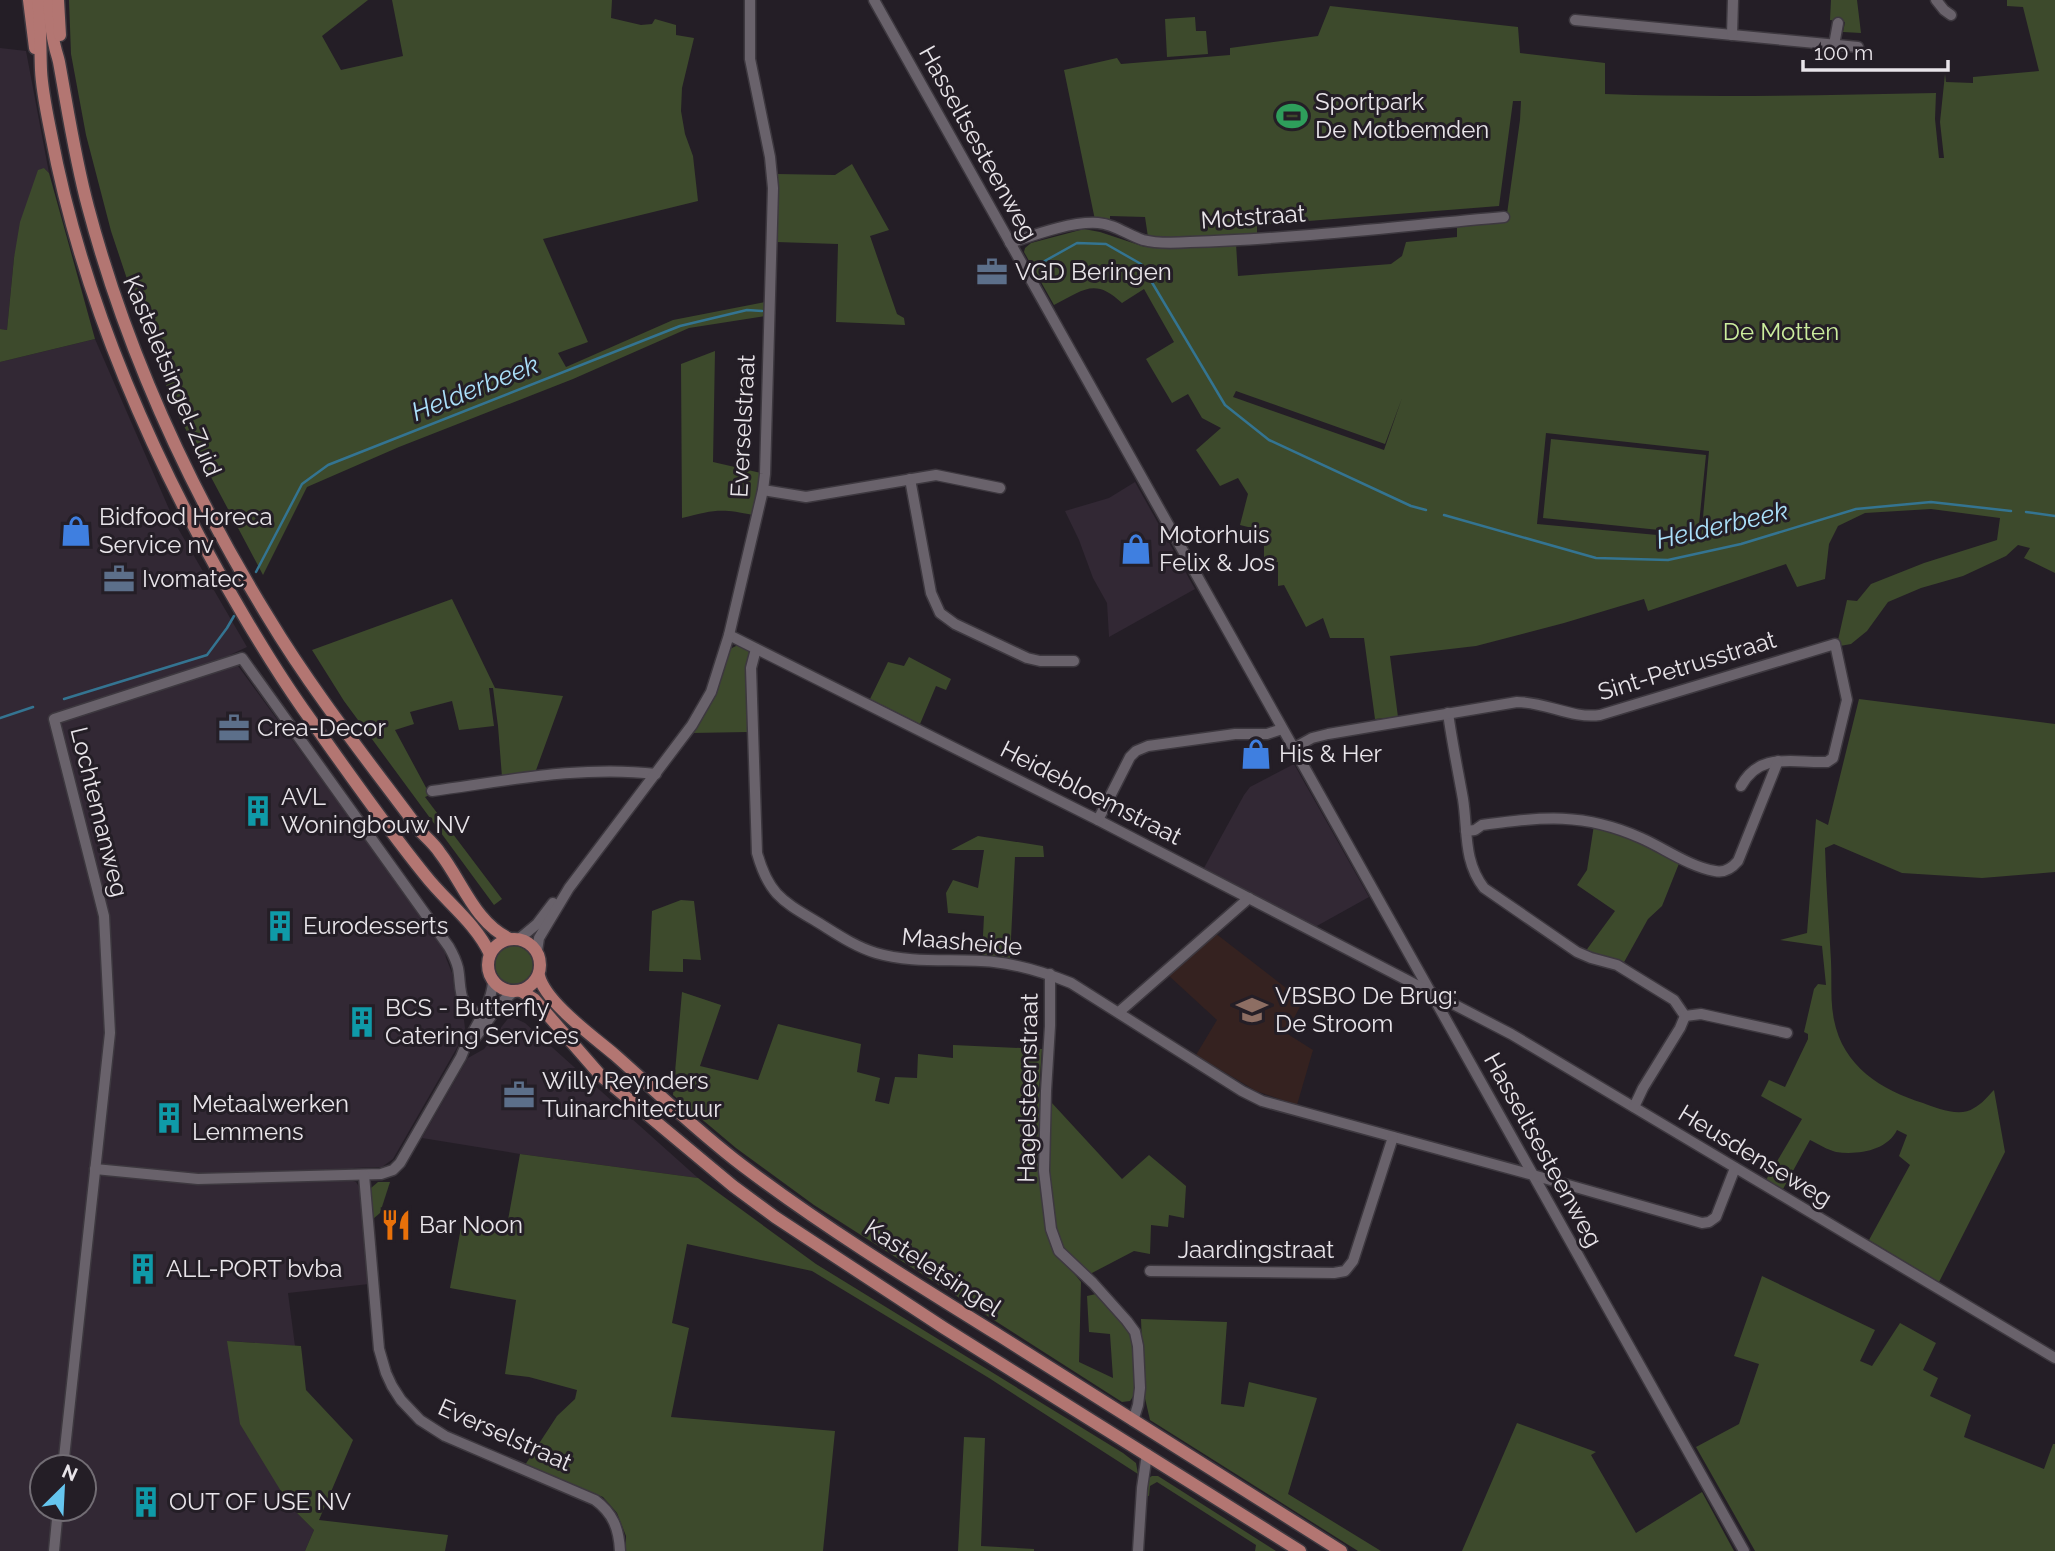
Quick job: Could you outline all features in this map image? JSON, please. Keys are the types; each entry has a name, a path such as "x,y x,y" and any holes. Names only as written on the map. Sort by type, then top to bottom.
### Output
{"main road":[{"name":"Kasteletsingel-Zuid","path":"29,0 37,66 41,71"},
{"name":"Kasteletsingel-Zuid","path":"38,0 41,71 68,209 89,281 144,426 194,529 283,681 426,877 479,934 490,954"},
{"name":"Kasteletsingel-Zuid","path":"49,0 70,134 108,279 163,422 212,522 269,619 315,688 421,832 441,853 464,893 496,932 514,939"},
{"path":"58,0 59,60"},
{"path":"514,939 529,943 537,951 541,962 539,976 531,986 517,991 500,988 494,982 488,964 490,954 501,942 514,939"},
{"name":"Kasteletsingel","path":"539,976 544,988 583,1030 615,1055 693,1126 828,1227 1341,1551"},
{"name":"Kasteletsingel","path":"517,991 534,999 601,1076 764,1209 944,1328 1300,1551"}],"street":[{"name":"Everselstraat","path":"537,951 540,938 569,888 692,725 711,692 729,635 764,490 773,188 770,157 750,59 750,0"},
{"name":"Hasseltsesteenweg","path":"874,0 1744,1551"},
{"path":"1732,35 1733,0"},
{"path":"1936,0 1951,15"},
{"path":"1575,20 1858,47"},
{"path":"1834,45 1838,23"},
{"name":"Motstraat","path":"1010,243 1088,223 1107,225 1143,240 1182,243 1504,217"},
{"path":"764,490 806,497 936,475 1000,488"},
{"path":"910,479 930,593 940,614 955,624 1027,658 1040,661 1074,661"},
{"name":"Heidebloemstraat","path":"729,635 1098,820 1432,994"},
{"name":"Sint-Petrusstraat","path":"1293,748 1312,738 1328,734 1526,702 1578,715 1600,715 1836,644 1847,700 1835,755 1831,760 1821,762 1767,762 1748,775 1741,786"},
{"name":"Maasheide","path":"756,649 751,668 757,853 764,876 776,893 792,907 856,946 873,952 914,959 993,962 1050,974 1119,1012 1262,1101 1702,1223 1716,1217 1735,1168"},
{"name":"Lochtemanweg","path":"65,1453 110,1033 104,916 54,719 242,658 449,947 455,956 462,998 470,1009 481,1015"},
{"path":"1448,713 1471,868 1475,877 1484,888 1577,952 1617,965 1674,1000 1685,1016"},
{"path":"1098,820 1130,757 1136,751 1147,746 1235,734 1267,734 1282,729"},
{"path":"1465,831 1475,830 1482,825 1539,818 1574,818 1624,831 1690,862 1722,871 1731,868 1738,861 1778,761"},
{"path":"432,791 589,771 656,774"},
{"name":"Everselstraat","path":"514,939 537,925 557,898 569,888"},
{"path":"1119,1012 1249,898"},
{"name":"Hagelsteenstraat","path":"1050,974 1044,1171 1051,1228 1059,1251 1093,1283 1135,1332 1140,1388 1133,1420"},
{"path":"95,1169 198,1179 364,1175 388,1172 400,1163 461,1057 490,998 494,982"},
{"path":"461,1057 500,1004 517,991"},
{"name":"Heusdenseweg","path":"1432,994 1511,1034 2055,1358"},
{"path":"1685,1016 1700,1014 1787,1033"},
{"path":"1634,1107 1685,1016"},
{"name":"Jaardingstraat","path":"1150,1271 1345,1271 1353,1261 1393,1137"},
{"name":"Everselstraat","path":"364,1175 379,1349 386,1373 401,1400 420,1420 445,1436 603,1505 614,1520 620,1538 620,1551"},
{"path":"1138,1551 1147,1454"},
{"path":"54,1551 57,1523"}],"shaded area":[{"path":"0,48 26,51 49,173 44,168 14,258 7,330 0,329"},
{"path":"95,339 176,525 247,647 230,655 444,947 465,1028 462,1039 393,1159 382,1167 350,1170 350,1180 356,1182 360,1188 369,1284 288,1293 295,1346 228,1341 290,1506 314,1530 305,1551 0,1551 0,362"},
{"path":"1135,482 1195,589 1109,637 1107,603 1093,578 1065,511 1109,498"},
{"path":"1294,764 1369,897 1315,927 1204,868 1250,787"},
{"name":"VBSBO De Brug: De Stroom","path":"1215,933 1303,1001 1286,1033 1313,1050 1297,1105 1256,1091 1196,1055 1217,1020 1168,975"},
{"path":"510,1016 525,1023 698,1178 422,1138 468,1058 484,1049"}],"green space":[{"path":"69,0 368,0 322,36 341,70 403,56 392,0 612,0 611,18 641,25 652,24 655,19 676,25 676,35 694,38 682,88 681,111 693,156 698,201 543,239 588,342 558,353 566,367 673,320 765,302 765,316 689,328 573,379 399,447 307,487 263,575 177,413 140,318 111,231 86,135 71,54"},
{"path":"1831,0 1857,0 1861,33 1843,32 1845,22 1830,20"},
{"name":"De Motten","path":"2007,0 2055,0 2055,573 2024,558 2030,548 2018,545 2006,556 1963,576 1921,588 1888,602 1867,631 1851,644 1840,646 1838,640 1847,600 1857,601 1871,584 1924,563 1997,540 2000,518 1931,509 1865,513 1838,526 1829,544 1825,579 1797,587 1786,564 1648,611 1644,599 1476,646 1390,656 1398,717 1375,719 1364,638 1330,638 1323,618 1306,627 1284,585 1278,586 1278,562 1264,561 1264,531 1240,525 1248,494 1238,478 1220,486 1196,450 1221,428 1202,418 1188,394 1172,403 1146,359 1174,342 1144,289 1122,303 1113,295 1096,288 1081,291 1054,305 1024,252 1031,243 1084,229 1145,247 1236,244 1238,276 1391,264 1402,256 1406,242 1457,237 1457,226 1506,221 1521,101 1513,101 1499,206 1257,225 1257,234 1191,238 1148,237 1145,217 1110,216 1110,222 1095,220 1064,70 1117,58 1121,64 1230,55 1230,48 1318,36 1330,6 1518,27 1520,53 1605,63 1605,94 1729,96 1936,93 1935,119 1939,158 1944,158 1940,122 1945,74 1946,82 1973,83 1973,77 2039,71 2023,7 2007,6","holes":["1236,391 1385,444 1402,398 1384,450 1233,397","1546,433 1709,451 1701,539 1537,524"]},
{"path":"1195,17 1196,31 1206,31 1208,54 1167,57 1165,19"},
{"path":"852,164 889,230 870,236 897,314 904,318 905,325 836,322 838,244 776,242 777,174 835,175"},
{"path":"44,168 49,173 95,339 0,362 0,329 7,330 20,222 38,170"},
{"path":"715,351 713,462 761,473 753,515 717,511 682,518 681,364"},
{"path":"1551,439 1706,455 1698,534 1543,518"},
{"path":"452,599 495,688 563,696 535,773 502,777 493,688 489,688 494,726 459,730 452,701 410,712 414,724 395,730 430,795 425,797 502,899 494,905 344,701 312,650"},
{"path":"740,644 750,655 748,732 691,733 730,649"},
{"path":"909,657 951,679 946,690 936,686 920,724 870,699 888,662 904,666"},
{"path":"1859,699 2055,724 2055,872 1982,878 1902,873 1834,844 1825,848 1832,1005 1834,1020 1846,1051 1866,1074 1879,1083 1907,1098 1942,1109 1968,1111 1994,1090 2005,1152 1939,1282 1869,1240 1910,1165 1899,1156 1907,1135 1897,1130 1879,1147 1853,1153 1836,1152 1810,1140 1783,1189 1766,1180 1802,1119 1761,1096 1769,1080 1785,1087 1808,1039 1808,1034 1804,1032 1814,989 1818,984 1826,985 1822,946 1780,940 1807,933 1816,819 1828,825"},
{"path":"1594,825 1637,839 1636,842 1680,861 1662,906 1648,919 1623,964 1585,952 1615,911 1577,885 1587,870"},
{"path":"978,836 1043,846 1044,857 1015,857 1010,959 982,955 984,916 948,913 946,893 953,880 978,888 984,850 951,850"},
{"path":"681,900 694,901 701,960 683,959 683,972 649,971 652,911"},
{"path":"514,946 527,952 533,965 527,978 514,984 501,978 495,965 501,952"},
{"path":"682,992 721,1005 700,1066 758,1080 778,1024 861,1044 857,1072 880,1078 875,1101 889,1104 895,1077 917,1078 918,1054 953,1058 953,1045 1042,1049 1039,1091 1122,1179 1149,1155 1186,1186 1184,1218 1169,1215 1168,1227 1151,1225 1150,1254 1134,1251 1090,1274 1130,1317 1134,1395 1130,1401 1122,1402 814,1205 736,1148 673,1095","holes":["1078,1266 1096,1294 1087,1296 1089,1332 1110,1334 1113,1378 1079,1362 1081,1282 1073,1272"]},
{"path":"520,1154 698,1178 816,1264 1123,1453 1136,1463 1138,1474 989,1378 812,1271 687,1244 672,1323 689,1328 671,1417 835,1431 823,1551 626,1551 626,1536 617,1513 603,1497 525,1465 557,1416 575,1399 577,1390 529,1377 505,1374 516,1300 450,1288 462,1222 506,1231"},
{"path":"378,1182 390,1182 380,1213 373,1219 371,1188"},
{"path":"1762,1276 1875,1330 1860,1361 1872,1366 1900,1323 1936,1343 1923,1370 1938,1378 1930,1396 1971,1415 1964,1437 2044,1469 2055,1444 2055,1551 1755,1551 1696,1447 1739,1424 1759,1364 1734,1356"},
{"path":"1141,1319 1227,1322 1221,1404 1244,1407 1249,1382 1317,1398 1288,1494 1381,1551 1358,1551 1150,1420 1144,1394"},
{"path":"227,1341 301,1346 306,1390 353,1440 319,1520 448,1535 445,1551 305,1551 314,1530 290,1506 240,1424"},
{"path":"1517,1423 1596,1452 1591,1455 1636,1533 1702,1492 1734,1551 1462,1551"},
{"path":"964,1437 985,1438 981,1546 1034,1551 958,1551"},
{"path":"1158,1476 1276,1551 1255,1551 1256,1545 1157,1482 1150,1486 1149,1496 1144,1495 1147,1479"}],"waterway":[{"name":"Helderbeek","path":"1034,267 1077,243 1106,244 1141,264 1225,405 1269,440 1411,506 1426,510"},
{"name":"Helderbeek","path":"256,572 302,484 328,465 680,326 747,310 762,311"},
{"name":"Helderbeek","path":"1444,515 1596,558 1668,560 1741,544 1856,509 1931,502 2011,511"},
{"name":"Helderbeek","path":"2026,512 2055,516"},
{"name":"Helderbeek","path":"64,699 207,655 234,616"},
{"name":"Helderbeek","path":"0,718 33,707"}],"place":[{"name":"Sportpark De Motbemden","path":"1292,116"},
{"name":"VGD Beringen","path":"992,272"},
{"name":"Bidfood Horeca Service nv","path":"76,531"},
{"name":"Motorhuis Felix & Jos","path":"1136,549"},
{"name":"Ivomatec","path":"119,579"},
{"name":"Crea-Decor","path":"234,728"},
{"name":"His & Her","path":"1256,754"},
{"name":"AVL Woningbouw NV","path":"258,811"},
{"name":"Eurodesserts","path":"280,926"},
{"name":"VBSBO De Brug: De Stroom","path":"1252,1010"},
{"name":"BCS - Butterfly Catering Services","path":"362,1022"},
{"name":"Willy Reynders Tuinarchitectuur","path":"519,1095"},
{"name":"Metaalwerken Lemmens","path":"169,1118"},
{"name":"Bar Noon","path":"396,1225"},
{"name":"ALL-PORT bvba","path":"143,1269"},
{"name":"OUT OF USE NV","path":"146,1502"}]}
